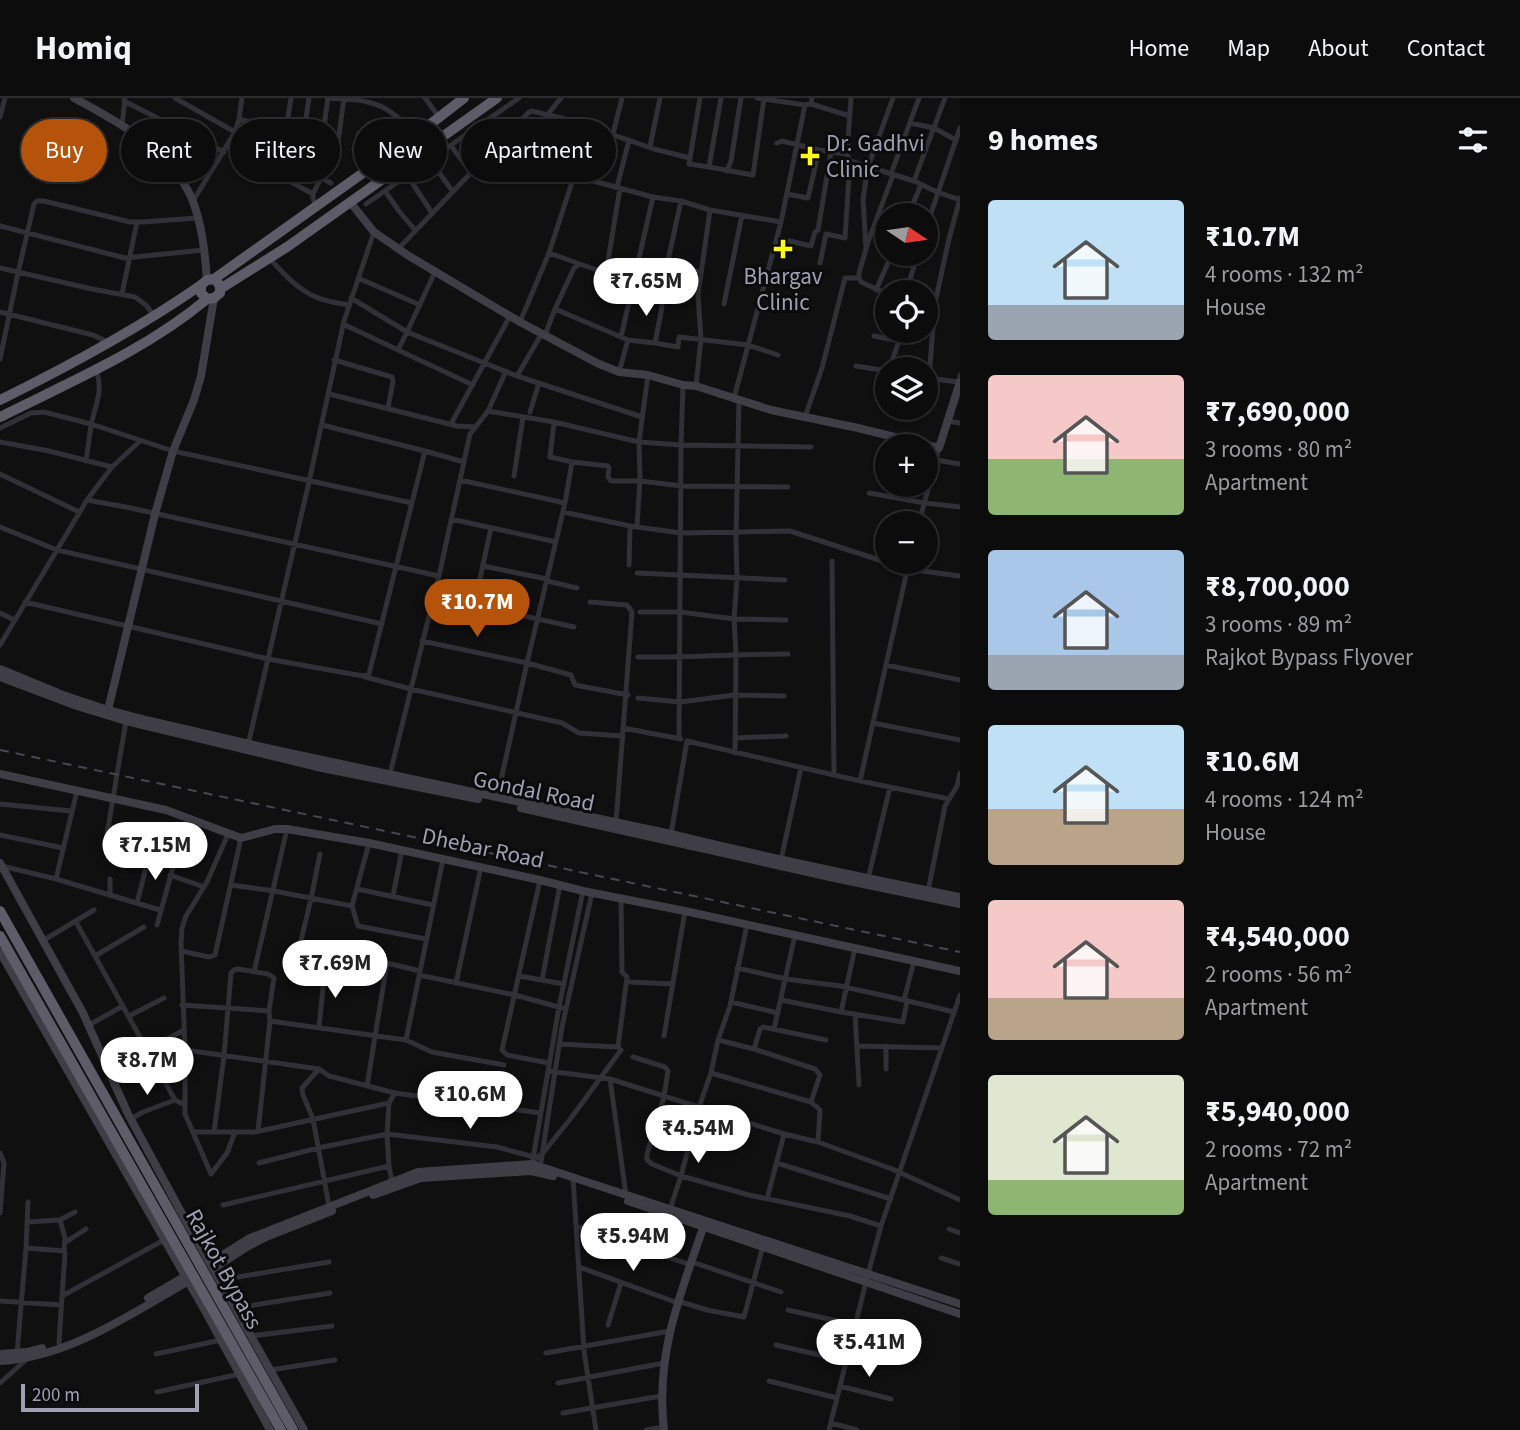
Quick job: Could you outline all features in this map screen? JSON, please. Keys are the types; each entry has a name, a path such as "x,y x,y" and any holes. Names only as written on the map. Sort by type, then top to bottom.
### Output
{"highway":[{"path":"436,119 463,98"},
{"path":"447,137 497,98"},
{"path":"0,400 155,317 354,180"},
{"path":"0,417 96,369 167,328 350,202 384,182"},
{"path":"207,281 218,282 214,295"},
{"path":"207,281 201,293 214,295"},
{"name":"Rajkot Bypass","path":"0,911 293,1430"},
{"name":"Rajkot Bypass","path":"0,936 89,1091 111,1139 126,1156 281,1430"},
{"path":"125,1173 126,1156"}],"street":[{"path":"0,117 5,98"},
{"path":"74,98 121,125"},
{"path":"175,98 230,129"},
{"path":"239,119 242,98"},
{"path":"288,119 291,98"},
{"path":"306,119 309,98"},
{"path":"324,119 327,98 360,99 390,110 400,119"},
{"path":"340,128 344,98"},
{"path":"425,98 439,117"},
{"path":"447,149 519,98"},
{"path":"548,114 561,98"},
{"path":"616,122 622,98"},
{"path":"650,147 660,98"},
{"path":"700,98 689,163 727,172 753,175 761,99 809,103 850,116"},
{"path":"709,167 721,98"},
{"path":"727,172 741,98"},
{"path":"820,262 826,234 845,238 851,98"},
{"path":"866,248 863,199 868,167 893,98"},
{"path":"875,289 861,282 859,273 919,98"},
{"path":"914,181 945,98"},
{"path":"123,119 125,100 313,194"},
{"path":"735,753 737,398 748,345 781,222 796,145 809,103"},
{"path":"522,119 535,110 566,119"},
{"path":"910,122 934,128 956,140"},
{"path":"934,203 960,128"},
{"path":"616,135 690,158"},
{"path":"606,273 629,140"},
{"path":"193,201 230,141"},
{"path":"777,143 782,141 847,154"},
{"path":"451,146 461,159"},
{"path":"786,194 808,198 819,150"},
{"path":"777,238 811,246 818,230 831,152"},
{"path":"850,161 914,181 960,200 948,239 938,288"},
{"path":"181,182 193,201 204,250 207,281"},
{"path":"316,207 313,194 318,182"},
{"path":"366,204 393,182"},
{"path":"412,182 432,213"},
{"path":"446,182 453,192"},
{"path":"399,248 462,182"},
{"path":"520,322 549,253 572,182"},
{"path":"596,182 710,210 781,222"},
{"path":"913,203 921,185"},
{"path":"385,191 415,230"},
{"path":"621,337 653,197"},
{"path":"0,359 27,233 37,201 136,222 197,218"},
{"path":"654,343 662,307 661,292 681,201"},
{"path":"350,202 374,232 409,256 520,322 597,363 619,372 648,375 695,386 771,410 939,448"},
{"path":"695,386 701,339 698,295 710,210"},
{"path":"724,304 742,215"},
{"path":"122,294 136,222"},
{"path":"0,226 119,257 204,250"},
{"path":"248,747 329,394 334,360 350,301 374,232"},
{"path":"549,253 634,283"},
{"path":"269,258 310,294 325,300 350,301 407,332 483,363 642,417"},
{"path":"517,376 544,334 574,268 580,264"},
{"path":"667,266 701,272"},
{"path":"0,268 141,300 155,317"},
{"path":"398,350 435,272"},
{"path":"358,278 420,305"},
{"path":"805,417 822,368 845,278 859,278"},
{"path":"105,712 173,451 199,383 214,295"},
{"path":"555,309 628,340 678,348 679,337 701,339 748,345 778,355"},
{"path":"0,312 93,335 110,343"},
{"path":"451,424 510,316"},
{"path":"343,324 473,385"},
{"path":"619,372 628,340"},
{"path":"334,360 392,377 388,408"},
{"path":"856,366 875,368"},
{"path":"86,461 91,424 100,391 96,369"},
{"path":"390,774 439,576 470,434 488,411 506,371"},
{"path":"629,565 640,481 639,442 648,375"},
{"path":"938,379 960,380 938,452"},
{"path":"530,412 539,383"},
{"path":"679,738 683,385"},
{"path":"329,394 451,424 475,427"},
{"path":"488,411 554,422 639,442 738,447 811,447"},
{"path":"0,428 37,412 44,412 91,424 173,451 412,503"},
{"path":"514,476 523,417"},
{"path":"948,421 960,423"},
{"path":"554,422 550,457 608,466 608,477 611,481 738,488 788,487"},
{"path":"322,425 464,463"},
{"path":"0,645 87,500 112,467 140,441"},
{"path":"0,442 112,467"},
{"path":"363,676 369,674 371,669 425,451"},
{"path":"938,460 960,464"},
{"path":"497,798 563,512 572,462"},
{"path":"0,474 79,512"},
{"path":"460,480 565,503"},
{"path":"869,493 960,507"},
{"path":"923,511 927,497"},
{"path":"87,500 439,576"},
{"path":"563,512 681,533 790,531 875,555"},
{"path":"451,519 556,542"},
{"path":"0,527 57,550 382,624"},
{"path":"474,606 491,528"},
{"path":"832,561 834,775"},
{"path":"483,566 578,588"},
{"path":"938,571 960,576"},
{"path":"637,573 785,580"},
{"path":"860,781 906,574"},
{"path":"433,596 574,628"},
{"path":"25,602 268,659 363,676 517,712 562,723 579,733 623,736"},
{"path":"590,602 626,605 632,612 616,822"},
{"path":"640,612 680,612 734,619 786,620"},
{"path":"0,613 14,620"},
{"path":"422,641 527,663 571,675 575,685 627,694"},
{"path":"638,657 788,654"},
{"path":"886,665 960,680"},
{"path":"0,669 105,712"},
{"path":"0,677 105,712 248,747 616,822 670,838 928,894 960,897"},
{"path":"638,698 680,702 736,695 784,696"},
{"name":"Gondal Road","path":"105,712 126,721 248,747 322,768 670,838 928,894 960,904"},
{"path":"126,721 106,840 107,844 150,852 136,903"},
{"path":"873,723 960,740"},
{"path":"623,728 679,738 801,768 949,799"},
{"path":"735,738 786,736"},
{"path":"670,838 687,741"},
{"path":"781,860 801,768"},
{"path":"928,894 945,806 957,786 960,773"},
{"path":"0,774 174,812 241,838 215,955 209,957 181,951"},
{"path":"868,879 890,787"},
{"path":"56,879 77,790"},
{"path":"0,804 71,811"},
{"path":"254,972 287,828"},
{"name":"Dhebar Road","path":"241,838 287,828 369,843 960,971"},
{"path":"228,834 204,887 184,921 181,951 182,1004 185,1114 211,1174 227,1153 235,1132"},
{"path":"0,835 63,848"},
{"path":"369,843 352,906 358,926 426,939"},
{"path":"157,925 179,846"},
{"path":"393,896 402,850"},
{"path":"296,961 320,854"},
{"path":"406,1040 443,859"},
{"path":"1,865 160,910"},
{"path":"1,865 89,1025 131,1119 304,1430"},
{"path":"456,982 481,867"},
{"path":"170,875 204,887"},
{"path":"110,878 110,895"},
{"path":"540,880 503,1052 552,1064"},
{"path":"542,980 560,885"},
{"path":"231,886 352,906"},
{"path":"357,890 433,905"},
{"path":"543,1153 559,1007 587,892"},
{"path":"552,1064 567,1008 587,892"},
{"path":"535,1166 620,1049 627,977 622,972 621,899"},
{"path":"44,940 94,910"},
{"path":"664,1036 685,911"},
{"path":"76,922 175,1100 185,1105"},
{"path":"669,1212 731,1002 747,925"},
{"path":"95,956 144,927"},
{"path":"774,1029 795,935"},
{"path":"841,1012 855,948"},
{"path":"0,952 111,1139 125,1173 270,1430"},
{"path":"343,956 358,954 419,973 567,1008"},
{"path":"781,1000 903,1022 914,961"},
{"path":"367,1086 387,963"},
{"path":"737,968 954,1012"},
{"path":"319,1027 325,969"},
{"path":"214,1132 231,973 234,970 268,974 274,978 258,1131"},
{"path":"519,976 564,984"},
{"path":"630,982 673,984"},
{"path":"857,1430 830,1426 881,1226 960,995"},
{"path":"129,1016 164,998"},
{"path":"731,1002 778,1013"},
{"path":"182,1004 269,1011"},
{"path":"89,1025 123,1006"},
{"path":"855,1014 859,1085"},
{"path":"270,1021 406,1040 432,1052 503,1065"},
{"path":"754,1049 763,1027 826,1040"},
{"path":"147,1050 184,1030"},
{"path":"718,1040 815,1069 820,1075 811,1102"},
{"path":"559,1044 620,1049 667,1069 664,1097 647,1154 647,1160 652,1164 681,1176 766,1199 850,1216 881,1226"},
{"path":"857,1046 942,1048"},
{"path":"886,1046 886,1069"},
{"path":"185,1050 318,1069 329,1076 395,1093 540,1113"},
{"path":"318,1069 302,1088 313,1119 329,1206"},
{"path":"551,1071 610,1079 784,1134 818,1142 900,1172 960,1200"},
{"path":"535,1166 540,1113 551,1071"},
{"path":"711,1073 811,1102 820,1114 818,1142"},
{"path":"610,1079 626,1195"},
{"path":"392,1181 387,1134 389,1103 395,1093"},
{"path":"121,1126 143,1112 175,1100"},
{"path":"194,1132 258,1131 389,1103"},
{"path":"259,1163 387,1134 497,1147 535,1166 652,1209 669,1212"},
{"path":"766,1199 784,1134"},
{"path":"0,1153 4,1163 0,1210"},
{"path":"776,1163 891,1199"},
{"path":"223,1205 389,1166"},
{"path":"211,1266 266,1237 417,1179 535,1166"},
{"path":"211,1266 250,1238 418,1172 535,1166"},
{"path":"573,1180 626,1195 867,1278 960,1314"},
{"path":"573,1180 584,1347 596,1430"},
{"path":"17,1356 28,1202"},
{"path":"640,1248 652,1209"},
{"path":"27,1222 60,1220 75,1212"},
{"path":"59,1343 66,1242 60,1220"},
{"path":"705,1224 762,1246 960,1304"},
{"path":"646,1430 664,1429 661,1396 670,1331 705,1224"},
{"path":"576,1226 781,1292"},
{"path":"66,1242 86,1229"},
{"path":"949,1229 960,1233"},
{"path":"62,1296 163,1240"},
{"path":"579,1267 678,1302 744,1317 762,1246"},
{"path":"26,1248 64,1251"},
{"path":"941,1258 960,1264"},
{"path":"219,1280 329,1262"},
{"path":"0,1362 89,1330 186,1279"},
{"path":"0,1354 29,1357 53,1351 88,1336 186,1279"},
{"path":"608,1325 621,1283"},
{"path":"235,1308 330,1293"},
{"path":"0,1301 61,1305"},
{"path":"788,1310 907,1332"},
{"path":"251,1336 332,1326"},
{"path":"546,1353 670,1331"},
{"path":"156,1354 221,1340"},
{"path":"776,1345 846,1361"},
{"path":"0,1383 36,1350"},
{"path":"849,1350 901,1362"},
{"path":"270,1370 335,1360"},
{"path":"558,1382 664,1363"},
{"path":"157,1392 240,1374"},
{"path":"769,1381 837,1398"},
{"path":"840,1386 891,1399"},
{"path":"563,1413 661,1396"}],"railway":[{"path":"0,750 960,952"}],"place":[{"name":"Dr. Gadhvi Clinic","path":"810,156"},
{"name":"Bhargav Clinic","path":"783,249"}]}
